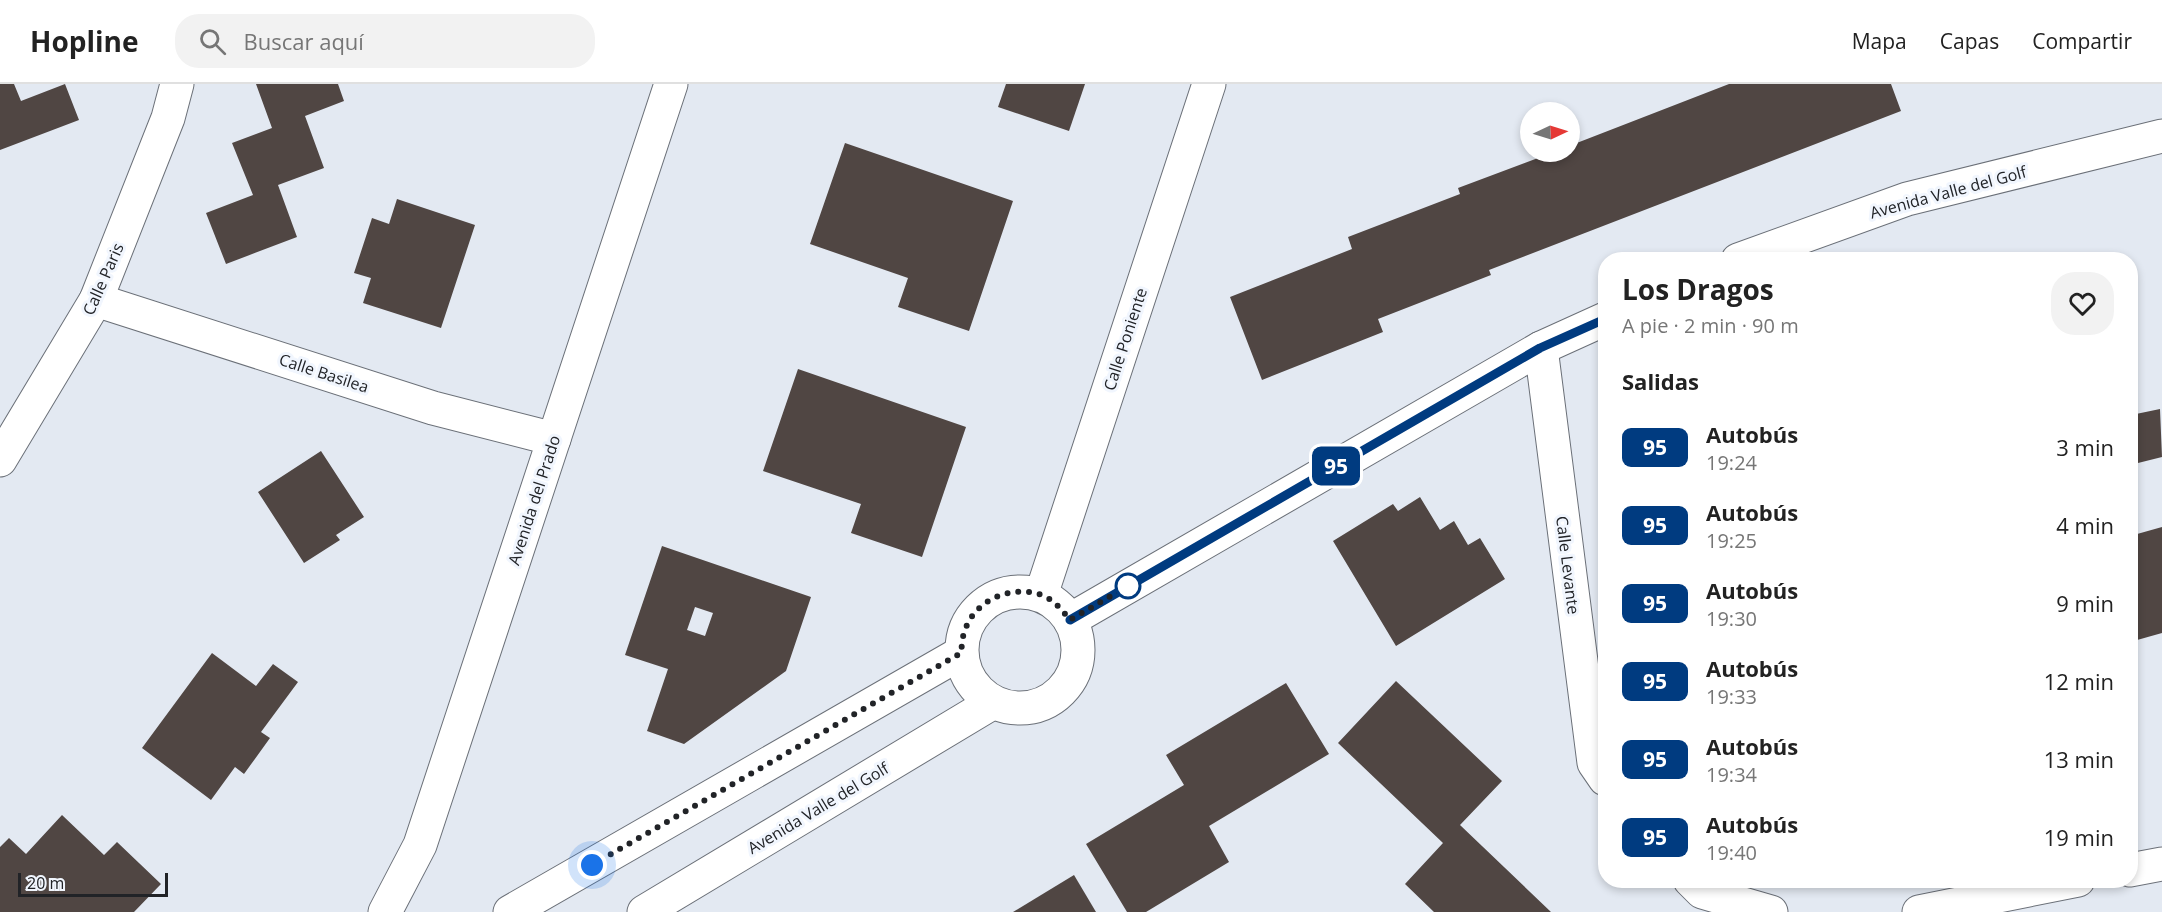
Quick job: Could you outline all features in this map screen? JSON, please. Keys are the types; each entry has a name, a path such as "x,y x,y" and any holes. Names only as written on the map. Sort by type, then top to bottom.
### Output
{"street":[{"name":"Calle Paris","path":"0,460 96,300 168,118 177,84"},
{"name":"Avenida del Prado","path":"385,912 420,845 671,84"},
{"name":"Calle Poniente","path":"1041,595 1209,84"},
{"name":"Avenida Valle del Golf","path":"1760,252 1907,199 2162,136"},
{"name":"Calle Basilea","path":"96,300 434,408 554,440"},
{"path":"1070,620 1540,348 1598,322"},
{"name":"Calle Levante","path":"1540,348 1594,763 1598,769"},
{"path":"1018,592 1041,595 1052,601 1070,620 1078,649 1072,679 1051,701 1022,710 992,703 976,691 965,673 961,653 965,630 976,611 985,604 995,597 1018,592"},
{"path":"510,912 961,653"},
{"name":"Avenida Valle del Golf","path":"644,912 992,703"},
{"path":"2138,868 2162,864"},
{"path":"1698,888 1702,892 1771,912"},
{"path":"1919,912 2038,888"}],"building":[{"path":"0,84 14,84 21,101 65,84 79,120 0,150"},
{"path":"256,84 338,84 344,101 305,116 324,168 278,185 297,237 226,264 206,213 253,195 232,143 272,128"},
{"path":"1006,84 1085,84 1069,131 998,107"},
{"path":"1729,84 1891,84 1901,111 1489,270 1491,275 1378,319 1383,332 1262,380 1230,297 1352,249 1348,237 1460,194 1458,188 1527,162 1580,162 1580,142"},
{"path":"845,143 1013,201 969,331 898,307 908,278 810,244"},
{"path":"397,199 475,225 441,328 363,303 371,278 354,273 372,218 389,224"},
{"path":"798,369 966,427 922,557 851,533 861,504 763,471"},
{"path":"2160,409 2162,457 2138,463 2138,414"},
{"path":"321,451 364,517 336,535 340,540 304,563 258,492"},
{"path":"1420,497 1440,530 1454,521 1468,545 1480,538 1505,579 1396,646 1333,541 1393,504 1398,511"},
{"path":"2162,527 2162,633 2138,640 2138,534"},
{"path":"662,546 811,597 786,671 684,744 647,731 668,669 625,655","holes":["695,607 713,613 705,636 687,630"]},
{"path":"212,653 256,686 273,664 298,682 261,732 270,738 244,774 235,767 211,800 142,748"},
{"path":"1396,681 1502,781 1460,825 1551,912 1434,912 1405,884 1443,843 1338,743"},
{"path":"1286,683 1329,754 1209,826 1229,862 1146,912 1127,912 1086,844 1184,785 1166,755"},
{"path":"62,815 104,855 117,842 161,884 134,912 0,912 0,847 9,838 26,854"},
{"path":"1074,875 1096,912 1013,912"}],"bus line":[{"name":"95","path":"1070,620 1540,348 1598,322"}],"route":[{"path":"592,865 961,653 965,630 976,611 995,597 1018,592 1041,595 1062,609 1070,620 1131,584 1128,586"}]}
